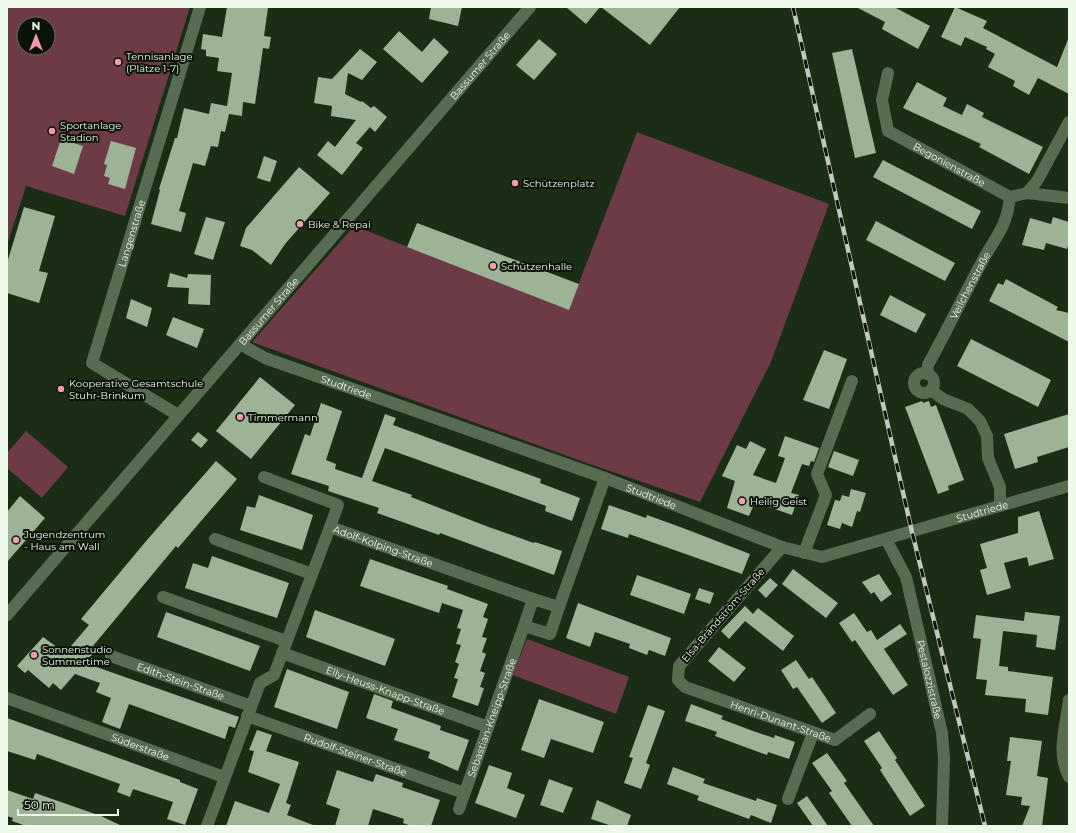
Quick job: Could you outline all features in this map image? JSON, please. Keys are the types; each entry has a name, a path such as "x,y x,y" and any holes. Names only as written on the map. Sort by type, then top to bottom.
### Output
{"street":[{"name":"Langenstraße","path":"178,415 92,363 200,7"},
{"name":"Bassumer Straße","path":"7,615 530,7"},
{"name":"Begonienstraße","path":"888,73 882,100 888,131 1010,197"},
{"path":"1027,193 1037,180 1069,122"},
{"path":"1010,197 1027,193 1069,198"},
{"name":"Veilchenstraße","path":"927,374 928,365 984,257 1001,232 1008,212 1010,197"},
{"name":"Studtriede","path":"240,344 265,358 605,478 782,546 822,557 1069,486"},
{"path":"920,374 927,374 932,378 934,384 931,390 925,393 918,392 914,386 915,379 920,374"},
{"path":"804,552 826,495 817,474 852,381"},
{"path":"931,390 943,399 968,409 980,421 987,436 988,458 1000,487 1000,506"},
{"name":"Adolf-Kolping-Straße","path":"264,477 338,505 330,526 533,599"},
{"path":"524,626 550,634 605,478"},
{"path":"207,826 260,683 274,674 330,526"},
{"path":"215,539 312,574"},
{"name":"Pestalozzistraße","path":"886,539 906,577 942,733 944,759 942,826"},
{"name":"Elsa-Brändström-Straße","path":"685,687 678,680 679,666 782,546"},
{"path":"163,597 286,641"},
{"path":"533,599 559,607"},
{"name":"Sebastian-Kneipp-Straße","path":"459,809 533,599"},
{"name":"Elly-Heuss-Knapp-Straße","path":"282,653 488,726"},
{"name":"Edith-Stein-Straße","path":"111,656 249,711"},
{"name":"Henri-Dunant-Straße","path":"685,687 835,740 870,714"},
{"name":"Süderstraße","path":"7,698 224,777"},
{"path":"1069,700 1062,747 1063,764 1069,777"},
{"name":"Rudolf-Steiner-Straße","path":"249,711 464,793"},
{"path":"788,799 813,732"}],"shaded area":[{"path":"7,7 190,7 125,216 26,186 7,245"},
{"path":"637,132 829,204 771,362 700,502 587,463 252,342 354,226 569,309"},
{"path":"26,431 68,467 42,498 7,468 7,453"},
{"path":"527,639 629,677 616,714 513,675"}],"building":[{"path":"227,7 268,8 264,36 271,37 269,49 263,48 255,104 243,102 242,116 229,114 225,132 221,131 218,147 211,146 205,166 193,163 179,211 186,213 181,232 151,224 159,189 175,138 177,138 184,108 209,114 211,103 227,106 232,73 217,71 219,58 206,56 206,50 201,49 203,34 222,37"},
{"path":"431,7 462,7 458,26 429,19"},
{"path":"566,7 600,7 586,24"},
{"path":"601,7 680,7 650,45"},
{"path":"856,7 894,7 930,26 918,49 882,29 885,22"},
{"path":"955,7 987,21 983,28 1057,67 1069,37 1069,94 1038,78 1029,95 1013,86 1015,81 988,67 995,54 986,49 987,47 965,37 961,46 941,37"},
{"path":"399,31 422,52 434,38 449,52 422,83 383,49"},
{"path":"539,39 557,54 534,80 516,65"},
{"path":"360,49 377,62 362,80 348,73 345,94 361,102 362,101 371,108 374,106 387,117 375,132 370,127 356,143 363,148 342,175 317,155 328,141 335,147 356,120 331,116 332,106 314,103 318,77 332,79"},
{"path":"852,49 876,153 855,158 832,53"},
{"path":"917,82 947,98 943,106 962,115 967,104 984,113 982,117 1043,147 1029,174 979,147 981,144 903,108"},
{"path":"61,139 83,146 74,174 52,166"},
{"path":"111,141 136,148 125,189 108,184 110,178 104,176 107,165 104,164"},
{"path":"264,156 277,161 270,182 257,178"},
{"path":"883,160 981,211 972,229 873,177"},
{"path":"299,167 330,193 285,244 271,265 252,250 240,246 246,228"},
{"path":"24,207 55,216 39,271 48,273 39,303 7,293 7,263"},
{"path":"206,217 225,222 213,260 194,254"},
{"path":"1053,217 1069,222 1069,242 1067,249 1046,243 1044,250 1022,245 1030,218 1051,224"},
{"path":"876,221 955,263 945,281 866,240"},
{"name":"Schützenhalle","path":"417,223 579,284 569,310 407,247"},
{"path":"170,273 187,278 188,274 211,275 210,305 188,304 189,288 167,287"},
{"path":"1006,279 1058,307 1056,310 1069,313 1069,342 989,301 998,283 1003,285"},
{"path":"890,295 926,314 916,333 880,315"},
{"path":"131,299 152,308 147,327 126,318"},
{"path":"173,317 204,329 197,348 166,335"},
{"path":"971,339 1051,380 1038,407 957,366"},
{"path":"824,350 847,359 829,409 803,400"},
{"path":"260,377 295,405 251,459 216,431"},
{"path":"922,401 923,403 929,401 931,407 936,405 964,480 948,486 949,490 938,494 905,407"},
{"path":"321,403 342,411 326,460 336,464 335,469 362,478 385,414 396,418 393,425 541,479 540,483 580,498 572,521 545,511 546,506 385,448 372,481 412,495 411,497 486,526 562,551 554,575 440,533 439,535 377,513 379,508 328,491 329,486 291,474 305,434 310,436"},
{"path":"1069,414 1069,447 1037,457 1038,462 1015,469 1004,434"},
{"path":"198,432 208,440 201,448 191,440"},
{"path":"785,436 819,448 814,462 811,461 809,466 802,464 791,493 799,495 792,515 755,502 749,516 727,508 735,481 722,476 737,445 746,449 750,441 766,449 753,475 776,483 785,458 778,456"},
{"path":"834,451 859,460 853,476 828,467"},
{"path":"216,461 237,479 178,548 176,546 93,646 97,649 85,663 239,717 235,728 229,726 225,739 129,704 120,729 102,722 111,698 96,692 100,683 75,674 61,690 53,683 49,688 28,670 25,673 17,666 43,637 65,653 89,625 81,619"},
{"path":"851,489 866,493 860,512 857,511 852,527 842,523 840,529 827,525 835,500 840,501 842,495 849,497"},
{"path":"259,495 313,515 302,550 240,530 247,506 255,508"},
{"name":"Jugendzentrum - Haus am Wall","path":"20,496 45,518 7,562 7,512"},
{"path":"609,505 646,518 647,515 750,554 742,574 629,534 628,538 601,529"},
{"path":"1039,511 1054,559 1029,566 1027,557 1004,563 1011,588 987,595 980,570 987,568 980,544 1018,533 1018,517"},
{"path":"212,556 289,583 277,618 185,588 193,563 208,568"},
{"path":"370,559 448,586 447,589 488,604 483,617 488,619 482,637 487,638 482,652 486,654 480,671 485,673 480,687 484,688 478,706 452,697 458,679 454,678 459,664 455,662 461,645 456,644 461,629 457,628 463,610 442,603 439,613 360,586"},
{"path":"793,569 838,603 826,618 782,584"},
{"path":"879,574 892,594 881,602 874,592 871,594 862,582"},
{"path":"637,575 691,594 684,614 630,595"},
{"path":"770,578 778,585 766,598 758,590"},
{"path":"699,588 714,593 710,604 695,599"},
{"path":"578,603 671,638 665,656 649,650 647,655 629,648 630,644 595,632 590,647 566,638"},
{"path":"745,606 753,614 758,608 794,636 783,651 745,621 729,639 721,631"},
{"path":"315,610 395,639 385,666 306,637"},
{"path":"166,612 260,646 250,671 157,637"},
{"path":"1025,612 1060,616 1055,650 1036,647 1037,635 1003,631 999,666 1008,667 1008,671 1053,677 1048,715 1025,712 1026,699 985,695 987,680 976,679 981,639 973,638 976,615 1024,621"},
{"path":"854,613 867,632 871,630 877,640 900,624 907,634 884,649 908,685 893,695 855,640 852,642 839,623"},
{"path":"719,647 746,668 734,682 708,661"},
{"path":"796,660 809,679 812,677 836,713 822,723 797,687 793,689 781,670"},
{"path":"287,669 349,692 337,729 274,707"},
{"path":"374,694 393,701 391,708 441,726 440,730 469,740 458,771 428,758 430,752 394,740 398,729 366,718"},
{"path":"539,699 604,722 593,753 551,739 544,758 521,750"},
{"path":"691,704 723,716 721,719 753,731 774,738 775,735 795,742 789,759 768,752 767,755 715,736 717,732 685,721"},
{"path":"648,705 665,711 646,763 650,765 641,789 624,783 633,758 629,757"},
{"path":"7,718 180,780 180,782 198,789 185,825 167,819 173,802 133,789 130,797 117,792 120,784 37,754 35,760 7,751"},
{"path":"257,730 272,735 266,751 299,762 286,803 291,805 287,815 313,826 226,826 235,801 269,813 280,784 248,772 254,751 249,750"},
{"path":"879,731 897,758 895,760 925,806 910,816 880,770 882,768 864,741"},
{"path":"1010,737 1042,741 1037,776 1048,778 1042,826 1022,826 1030,806 1021,805 1022,797 1006,795 1011,761 1007,761"},
{"path":"827,753 847,781 844,783 874,826 852,826 829,793 832,791 812,763"},
{"path":"489,765 512,773 507,788 525,795 516,818 475,803"},
{"path":"673,767 705,779 703,783 756,801 757,798 777,805 771,823 751,815 749,819 697,800 699,796 667,784"},
{"path":"337,770 373,782 376,774 403,783 402,787 440,800 431,826 411,826 403,823 404,819 373,809 368,826 335,826 340,809 326,804"},
{"path":"549,779 573,788 563,813 540,805"},
{"path":"7,790 33,799 35,793 101,816 122,826 26,826 12,821 13,818 7,816"},
{"path":"807,796 828,826 813,826 797,803"},
{"path":"597,800 631,815 627,826 612,826 591,819"}],"railway":[{"path":"793,7 912,532 985,826"}],"place":[{"name":"Tennisanlage (Plätze 1-7)","path":"118,62"},
{"name":"Sportanlage Stadion","path":"52,131"},
{"name":"Schützenplatz","path":"515,183"},
{"name":"Bike & Repai","path":"300,224"},
{"name":"Schützenhalle","path":"493,266"},
{"name":"Kooperative Gesamtschule Stuhr-Brinkum","path":"61,389"},
{"name":"Timmermann","path":"240,417"},
{"name":"Heilig Geist","path":"742,501"},
{"name":"Jugendzentrum - Haus am Wall","path":"16,540"},
{"name":"Sonnenstudio Summertime","path":"34,655"}]}
